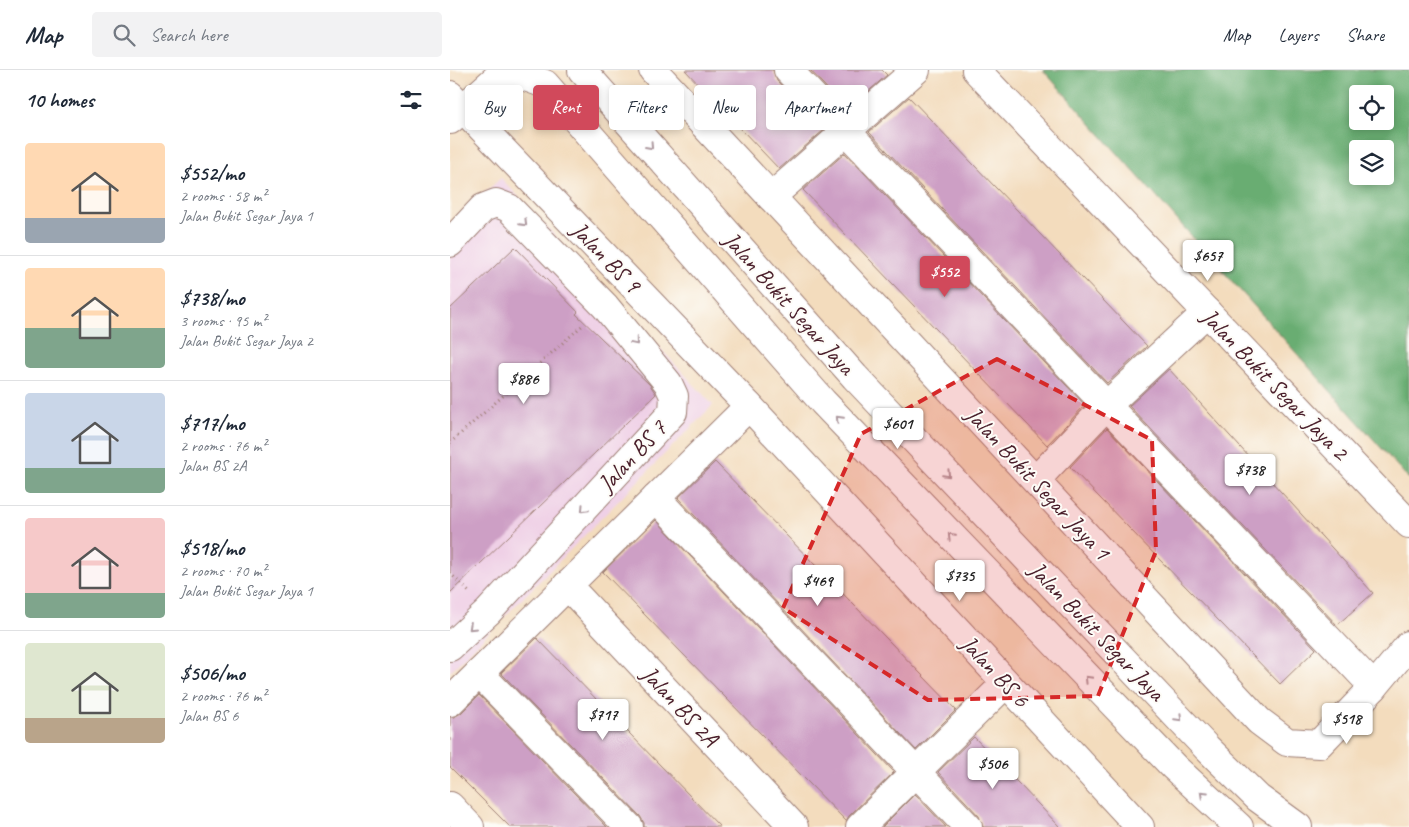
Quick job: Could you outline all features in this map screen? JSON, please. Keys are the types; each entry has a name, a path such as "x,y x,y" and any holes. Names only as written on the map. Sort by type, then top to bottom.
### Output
{"street":[{"name":"Jalan Bukit Segar Jaya","path":"582,70 855,377 1208,748 1258,798 1298,827"},
{"name":"Jalan Bukit Segar Jaya 1","path":"653,70 1260,721 1287,742 1319,744 1374,687 1409,645"},
{"path":"788,70 1374,687"},
{"path":"771,197 916,70"},
{"name":"Jalan Bukit Segar Jaya 2","path":"976,70 1409,524"},
{"name":"Jalan Bukit Segar Jaya","path":"454,108 499,76 524,76 546,84 823,402 1174,767 1238,827"},
{"name":"Jalan BS 9","path":"454,108 749,406"},
{"name":"Jalan BS 7","path":"450,243 483,208 496,203 509,208 605,306 668,383 674,396 673,412 488,612 450,647"},
{"path":"1036,480 1106,406 1207,312"},
{"path":"450,702 749,406"},
{"name":"Jalan BS 6","path":"749,406 1140,827"},
{"path":"656,498 968,827"},
{"name":"Jalan BS 2A","path":"567,585 794,827"},
{"path":"479,673 629,827"},
{"path":"860,827 1006,683"},
{"path":"450,806 470,827"}],"path":[{"path":"450,443 605,306"}],"highlighted area":[{"path":"997,359 1152,440 1156,551 1098,696 928,700 783,608 861,434"}],"shaded area":[{"path":"501,178 713,405 450,672 450,224"}],"green space":[{"path":"1043,70 1409,70 1409,479"}],"building":[{"path":"685,70 773,70 777,81 781,85 766,85 766,130 824,130 779,169 742,130 756,130 756,85 699,85"},
{"path":"810,70 882,70 887,75 868,92 868,85 824,85"},
{"path":"909,97 1147,346 1107,383 869,132"},
{"path":"845,153 1085,405 1047,445 803,190"},
{"path":"515,247 578,312 576,314 650,385 656,394 450,593 450,309"},
{"path":"1169,369 1373,593 1337,625 1129,406"},
{"path":"1107,428 1316,649 1280,684 1070,467"},
{"path":"715,462 956,710 916,750 678,498"},
{"path":"656,520 894,772 846,821 603,572"},
{"path":"537,638 720,827 644,827 640,816 501,673"},
{"path":"479,695 607,827 510,827 450,767 450,717 461,713"},
{"path":"974,737 1060,827 983,827 979,816 938,772"},
{"path":"915,794 946,827 882,827"}]}
